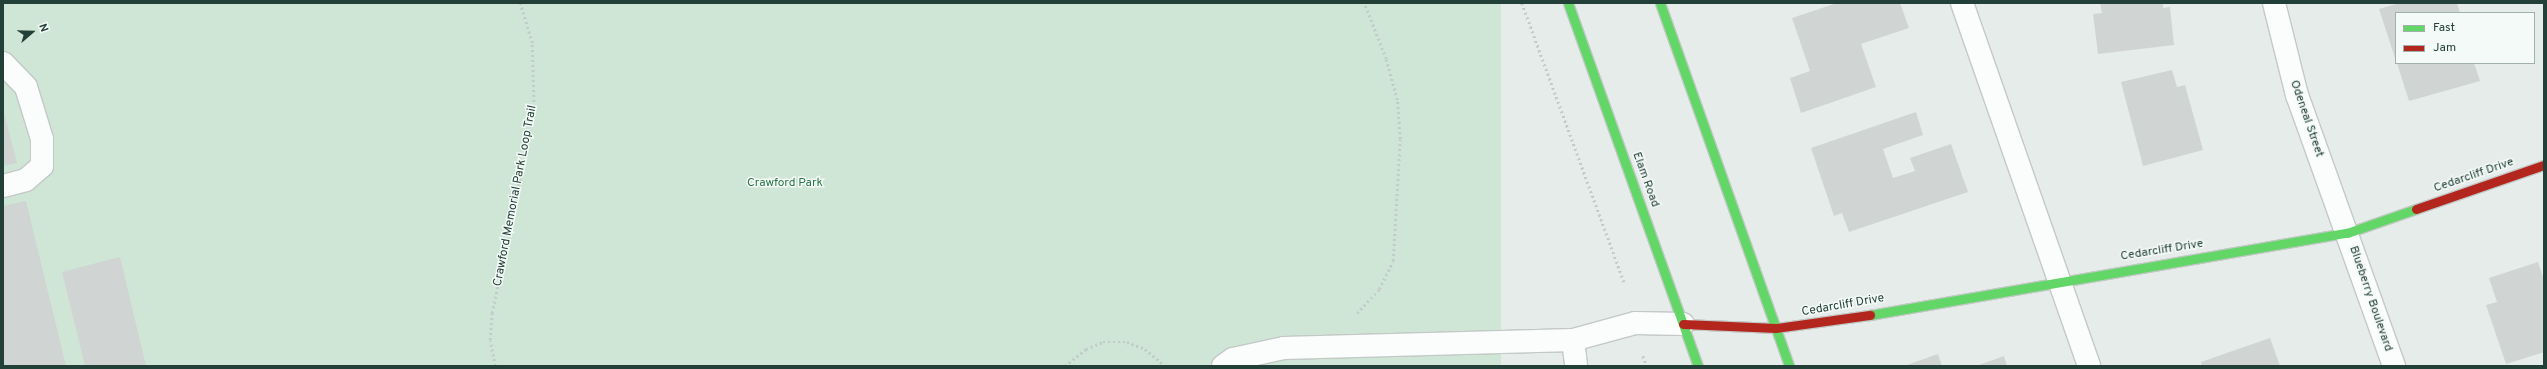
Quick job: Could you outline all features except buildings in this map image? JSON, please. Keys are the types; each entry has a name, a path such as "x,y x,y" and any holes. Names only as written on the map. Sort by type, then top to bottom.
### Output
{"main road":[{"name":"Elam Road","path":"1568,3 1698,366"},
{"path":"1660,3 1789,366"},
{"name":"Cedarcliff Drive","path":"1684,324 1776,328 1815,325 2058,280 2346,233 2544,165"}],"street":[{"path":"1962,3 2089,366"},
{"name":"Odeneal Street","path":"2274,3 2297,95 2346,233"},
{"path":"3,63 26,87 42,139 42,166 26,180 3,186"},
{"name":"Blueberry Boulevard","path":"2346,233 2394,366"},
{"path":"1223,366 1233,359 1284,348 1573,340 1634,323 1684,324"},
{"path":"1573,340 1576,366"}],"path":[{"name":"Crawford Memorial Park Loop Trail","path":"495,366 490,340 492,313 534,112 532,43 520,3"},
{"path":"1331,347 1379,288 1393,261 1400,139 1397,100 1386,59 1364,3"},
{"path":"1522,3 1625,284"},
{"path":"1065,366 1086,349 1103,342 1127,342 1145,349 1164,366"},
{"path":"1642,354 1647,366"}],"green space":[{"name":"Crawford Park","path":"3,3 1501,3 1501,366 3,366"}],"traffic: fast":[{"path":"1568,3 1698,366"},
{"path":"1660,3 1789,366"},
{"path":"1870,315 2347,233 2416,209"}],"traffic: jam":[{"path":"2416,209 2544,165"},
{"path":"1683,324 1776,328 1870,315"}]}
